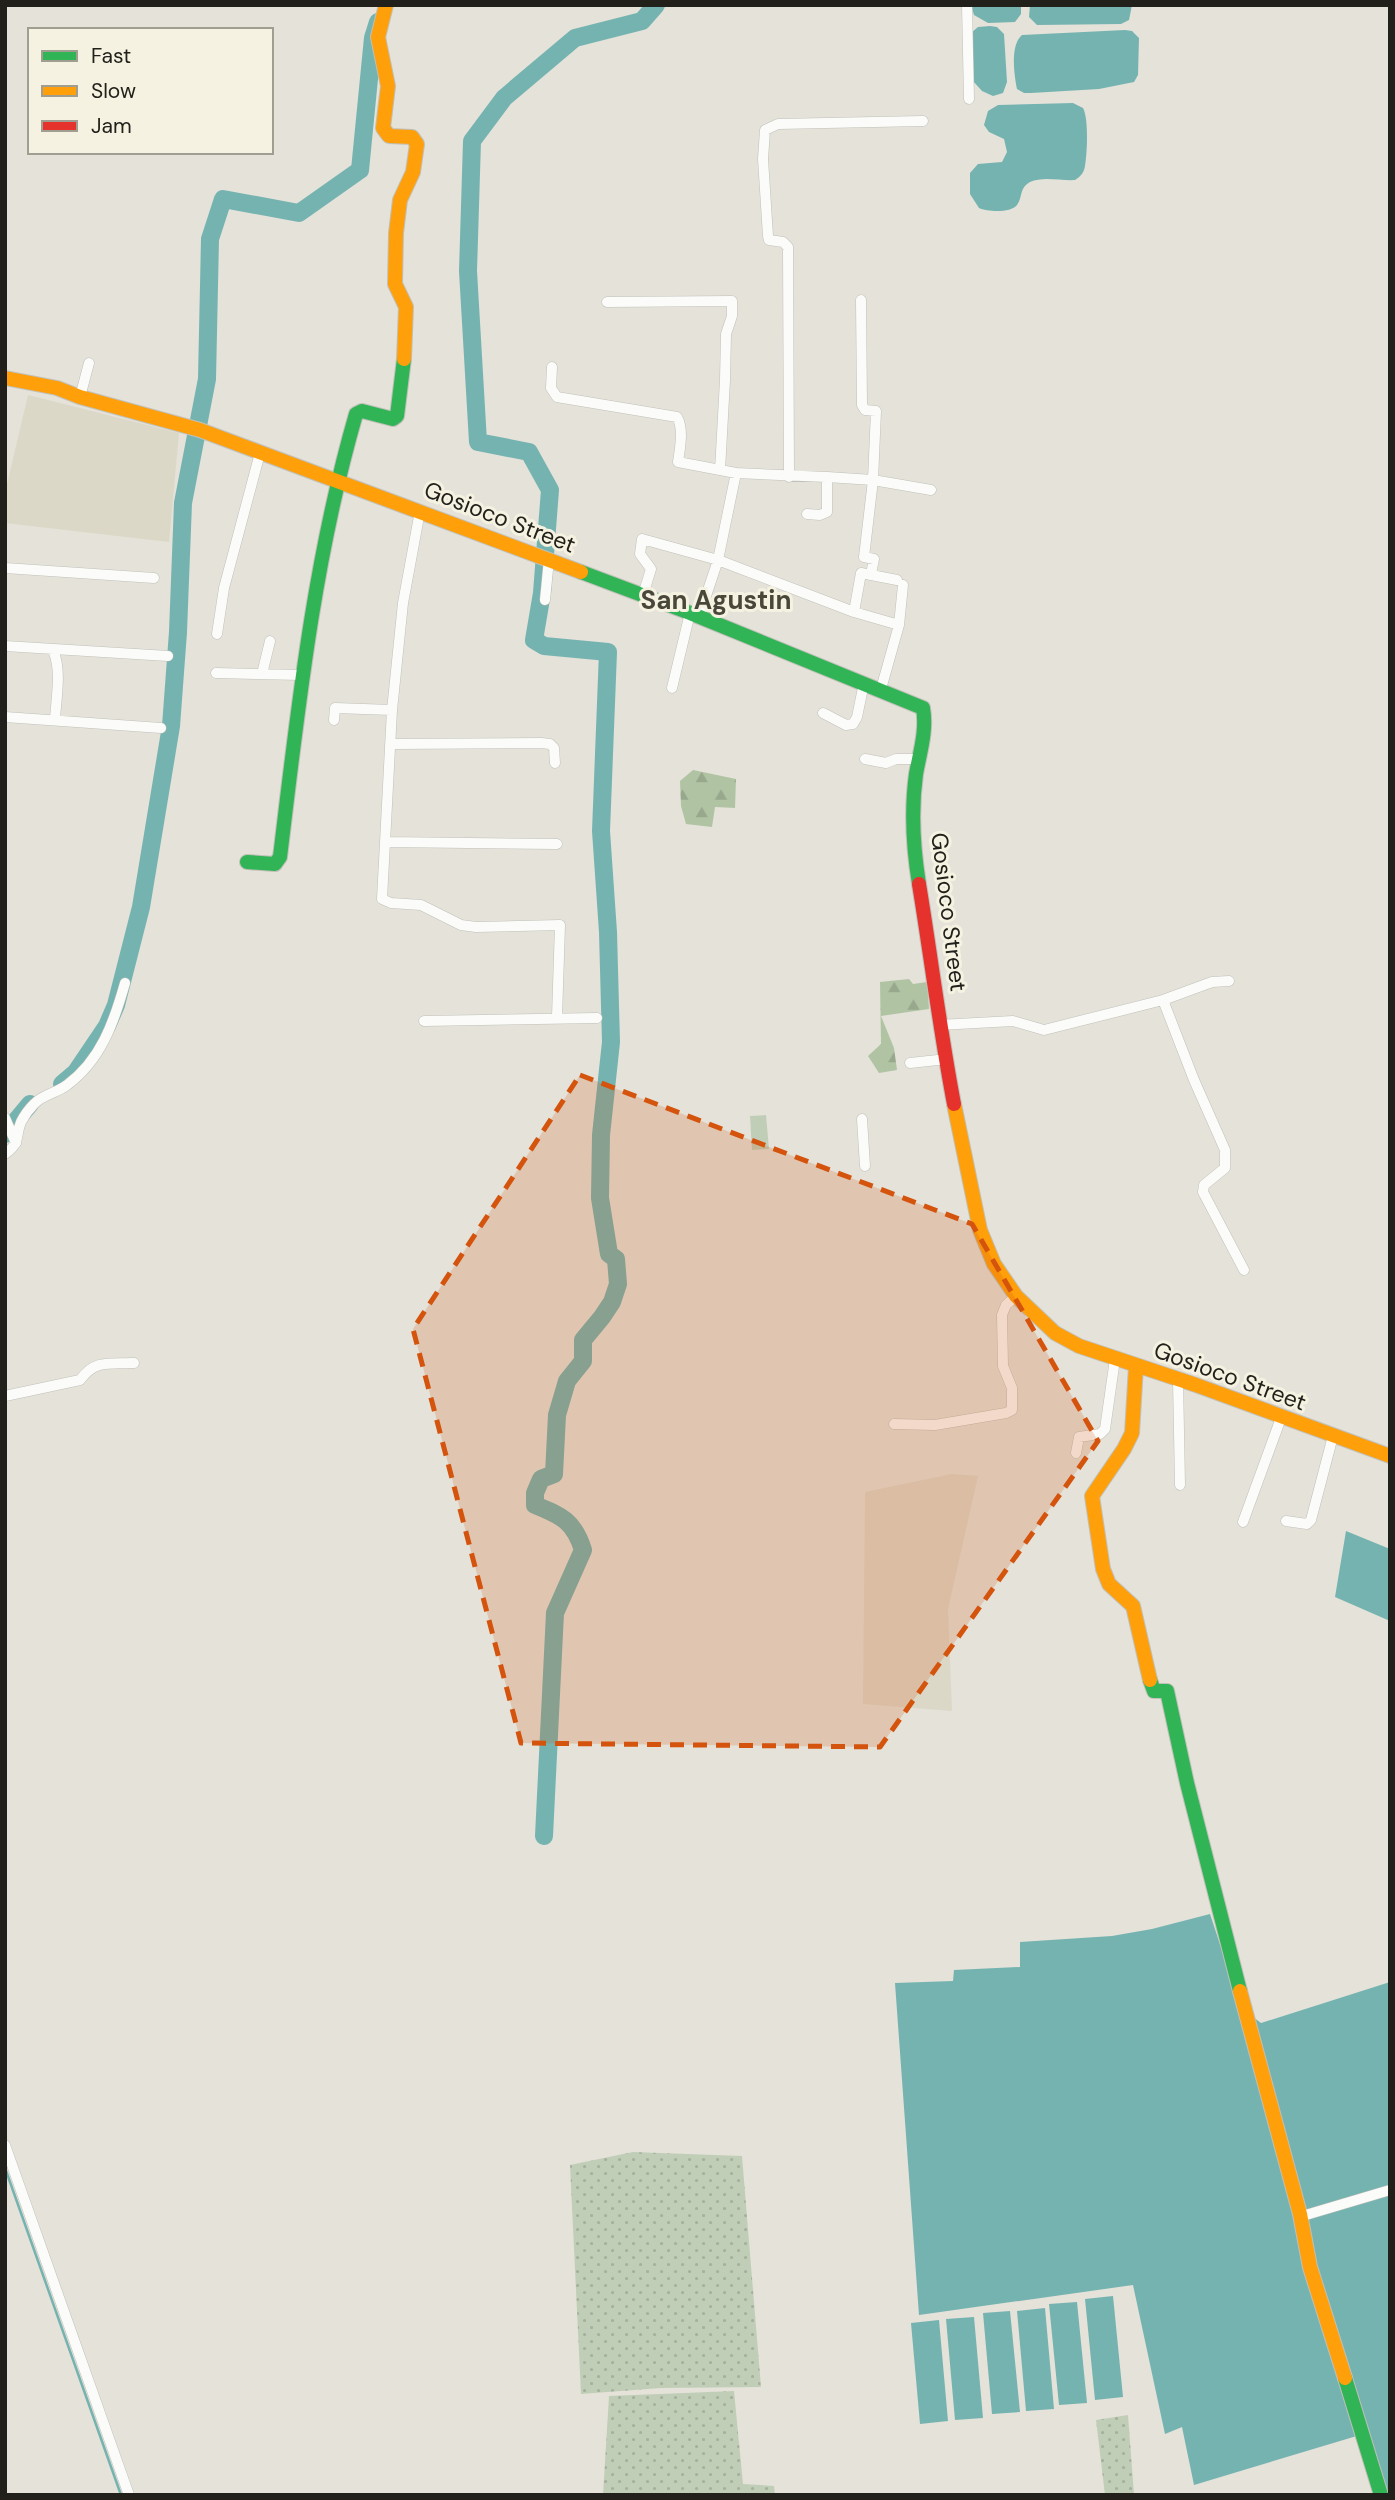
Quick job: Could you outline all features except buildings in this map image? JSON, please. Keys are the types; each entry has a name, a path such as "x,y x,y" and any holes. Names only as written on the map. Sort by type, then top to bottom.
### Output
{"street":[{"path":"247,862 275,864 280,858 302,675 337,480 356,414 362,411 393,419 397,416 407,307 395,284 396,233 400,200 413,172 417,144 412,137 388,136 383,128 388,86 378,37 386,5"},
{"path":"967,5 968,99"},
{"path":"789,477 788,247 783,242 769,240 768,236 763,139 765,130 778,124 923,121"},
{"path":"607,302 732,300 732,316 726,334 720,470"},
{"path":"861,300 862,405 865,410 874,410 876,414 873,480 864,557 874,559 871,574"},
{"path":"80,397 89,363"},
{"path":"552,367 551,388 557,397 674,415 680,420 678,462 720,470 789,477 873,480 931,490"},
{"name":"Gosioco Street","path":"5,378 57,388 80,397 200,430 643,595 923,708 925,712 918,759 913,842 939,1025 980,1230 994,1264 1016,1296 1055,1333 1079,1346 1178,1379 1390,1457"},
{"path":"217,634 224,588 260,453"},
{"path":"672,688 694,615 718,560 736,472"},
{"path":"807,514 820,515 827,512 827,477"},
{"path":"420,511 406,575 392,710 382,899 391,903 421,905 461,925 560,925 557,1017"},
{"path":"643,595 651,569 640,554 642,539 718,560 854,612 899,625"},
{"path":"545,600 546,558"},
{"path":"5,568 154,578"},
{"path":"854,612 860,573 900,583 899,625 881,689"},
{"path":"262,674 271,641"},
{"path":"5,646 168,656"},
{"path":"53,650 58,672 55,720"},
{"path":"216,673 302,675"},
{"path":"823,713 846,725 853,724 864,683"},
{"path":"334,720 335,708 392,710"},
{"path":"5,717 161,728"},
{"path":"391,744 550,744 554,748 555,763"},
{"path":"864,760 886,763 896,759 918,759"},
{"path":"386,842 557,844"},
{"path":"939,1025 1013,1021 1044,1030 1163,1000 1212,982 1229,981"},
{"path":"5,1154 17,1144 22,1121 35,1103 65,1087 93,1059 112,1027 125,983"},
{"path":"1163,1000 1225,1150 1225,1168 1204,1185 1203,1192 1244,1270"},
{"path":"424,1021 597,1018"},
{"path":"910,1063 947,1059"},
{"path":"862,1119 865,1166"},
{"path":"8,1124 17,1144"},
{"path":"894,1424 935,1425 1012,1410 1012,1388 1003,1366 1002,1314 1016,1296"},
{"path":"1076,1453 1079,1437 1100,1434 1105,1429 1115,1359"},
{"path":"5,1396 80,1380 89,1368 97,1364 134,1363"},
{"path":"1136,1366 1132,1433 1125,1449 1092,1496 1103,1569 1109,1584 1133,1606 1152,1689 1167,1691 1207,1865 1310,2267 1381,2495"},
{"path":"1178,1379 1180,1485"},
{"path":"1243,1522 1281,1418"},
{"path":"1286,1521 1307,1524 1311,1520 1333,1436"},
{"path":"5,2145 130,2495"},
{"path":"1299,2217 1390,2190"}],"highlighted area":[{"path":"580,1075 972,1224 1098,1441 880,1747 521,1743 413,1329"}],"shaded area":[{"path":"28,395 179,433 169,542 5,523 5,493"},
{"path":"952,1474 978,1476 948,1609 952,1711 863,1704 865,1492"}],"green space":[{"path":"693,770 736,779 735,808 715,807 712,827 686,824 681,806 680,781"},
{"path":"909,979 913,984 927,982 929,1009 881,1016 894,1048 897,1070 879,1073 868,1056 881,1044 880,982"},
{"path":"766,1115 769,1149 752,1150 750,1116"},
{"path":"633,2152 742,2156 761,2387 661,2388 581,2394 570,2165"},
{"path":"734,2391 743,2484 774,2486 775,2495 603,2495 609,2396"},
{"path":"1128,2415 1134,2495 1105,2495 1096,2420"}],"water":[{"path":"971,5 1021,5 1021,14 1015,22 988,23 974,15"},
{"path":"1030,5 1132,5 1129,20 1121,24 1037,25 1029,17"},
{"path":"978,27 997,27 1004,34 1007,82 1003,93 993,96 982,91 973,81 971,33"},
{"path":"1132,31 1139,38 1138,75 1134,82 1099,89 1024,93 1017,89 1014,53 1022,35"},
{"path":"1073,103 1083,108 1086,120 1086,161 1080,176 1075,180 1046,179 1030,182 1024,187 1017,205 1005,211 979,208 970,194 970,173 978,164 1002,162 1007,152 1004,139 989,132 984,125 988,111 998,105"},
{"path":"1346,1531 1390,1549 1390,1621 1335,1597"},
{"path":"1210,1914 1241,2008 1261,2023 1390,1982 1390,2189 1297,2215 1360,2435 1194,2485 1182,2427 1165,2434 1133,2285 919,2315 895,1983 953,1981 954,1970 1020,1967 1020,1942 1112,1936"},
{"path":"1390,2194 1390,2495 1385,2495 1302,2218"},
{"path":"1113,2296 1123,2397 1095,2400 1085,2299"},
{"path":"1077,2302 1087,2403 1059,2405 1049,2304"},
{"path":"1045,2308 1054,2409 1026,2411 1017,2311"},
{"path":"1010,2311 1020,2412 992,2414 983,2313"},
{"path":"974,2317 983,2418 955,2420 946,2319"},
{"path":"939,2320 948,2421 920,2424 911,2323"}],"waterway":[{"path":"544,1836 555,1613 583,1550 576,1532 566,1521 535,1505 535,1493 541,1479 554,1474 557,1415 567,1381 583,1361 583,1340 612,1302 618,1284 616,1259 609,1254 600,1198 601,1135 611,1042 608,932 601,831 608,652 544,646 534,640 542,593 550,490 529,452 478,442 468,271 472,141 504,98 575,38 642,21 656,5"},
{"path":"62,1084 76,1072 107,1026 116,1005 141,907 171,726 183,503 207,379 210,239 223,199 299,213 360,170 373,38 378,22"},
{"path":"5,1134 30,1104"},
{"path":"5,2168 121,2495"}],"traffic: fast":[{"path":"247,862 275,864 280,857 309,634 341,469 356,414 362,411 393,419 397,416 404,359"},
{"path":"581,572 690,613 923,708 924,733 914,788 913,815 919,884"},
{"path":"1150,1680 1154,1691 1167,1691 1187,1783 1240,1991"},
{"path":"1345,2378 1381,2495"}],"traffic: slow":[{"path":"386,5 378,37 388,86 383,128 389,136 412,137 417,144 413,172 400,200 396,233 395,284 406,307 404,359"},
{"path":"5,378 57,388 80,397 200,430 581,572"},
{"path":"954,1104 980,1230 994,1264 1016,1296 1055,1333 1079,1346 1196,1385 1390,1456"},
{"path":"1136,1366 1132,1433 1092,1496 1103,1569 1109,1584 1133,1606 1150,1680"},
{"path":"1240,1991 1300,2214 1310,2267 1345,2378"}],"traffic: jam":[{"path":"919,884 954,1104"}],"district":[{"name":"San Agustin","path":"716,600"}]}
